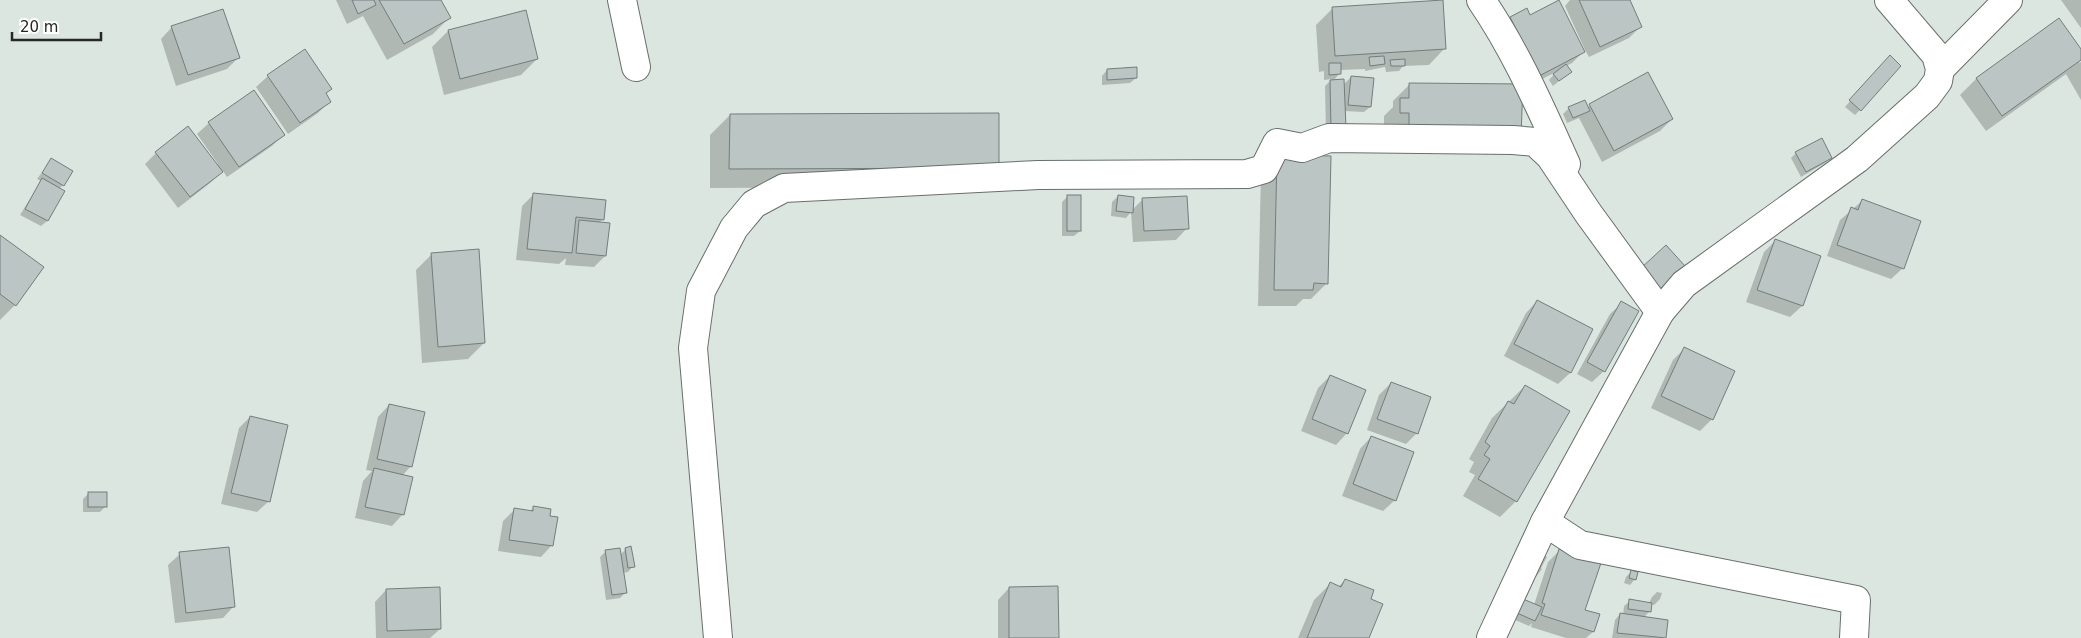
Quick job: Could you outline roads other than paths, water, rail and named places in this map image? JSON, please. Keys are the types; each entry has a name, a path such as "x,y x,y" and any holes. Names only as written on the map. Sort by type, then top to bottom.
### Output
{"street":[{"path":"622,0 636,67"},
{"path":"1481,0 1501,29 1527,78 1588,213"},
{"path":"1491,638 1545,522 1660,312 1684,284 1857,159 1927,96 1938,81 1940,69 1936,55 1889,0"},
{"path":"1940,69 2008,0"},
{"path":"718,638 693,348 700,291 734,228 754,204 784,188 1038,175 1247,174 1264,169 1277,143 1302,148 1329,138 1513,140 1535,142 1550,156 1588,213 1660,312"},
{"path":"1545,522 1580,545 1856,600 1854,638"}]}
